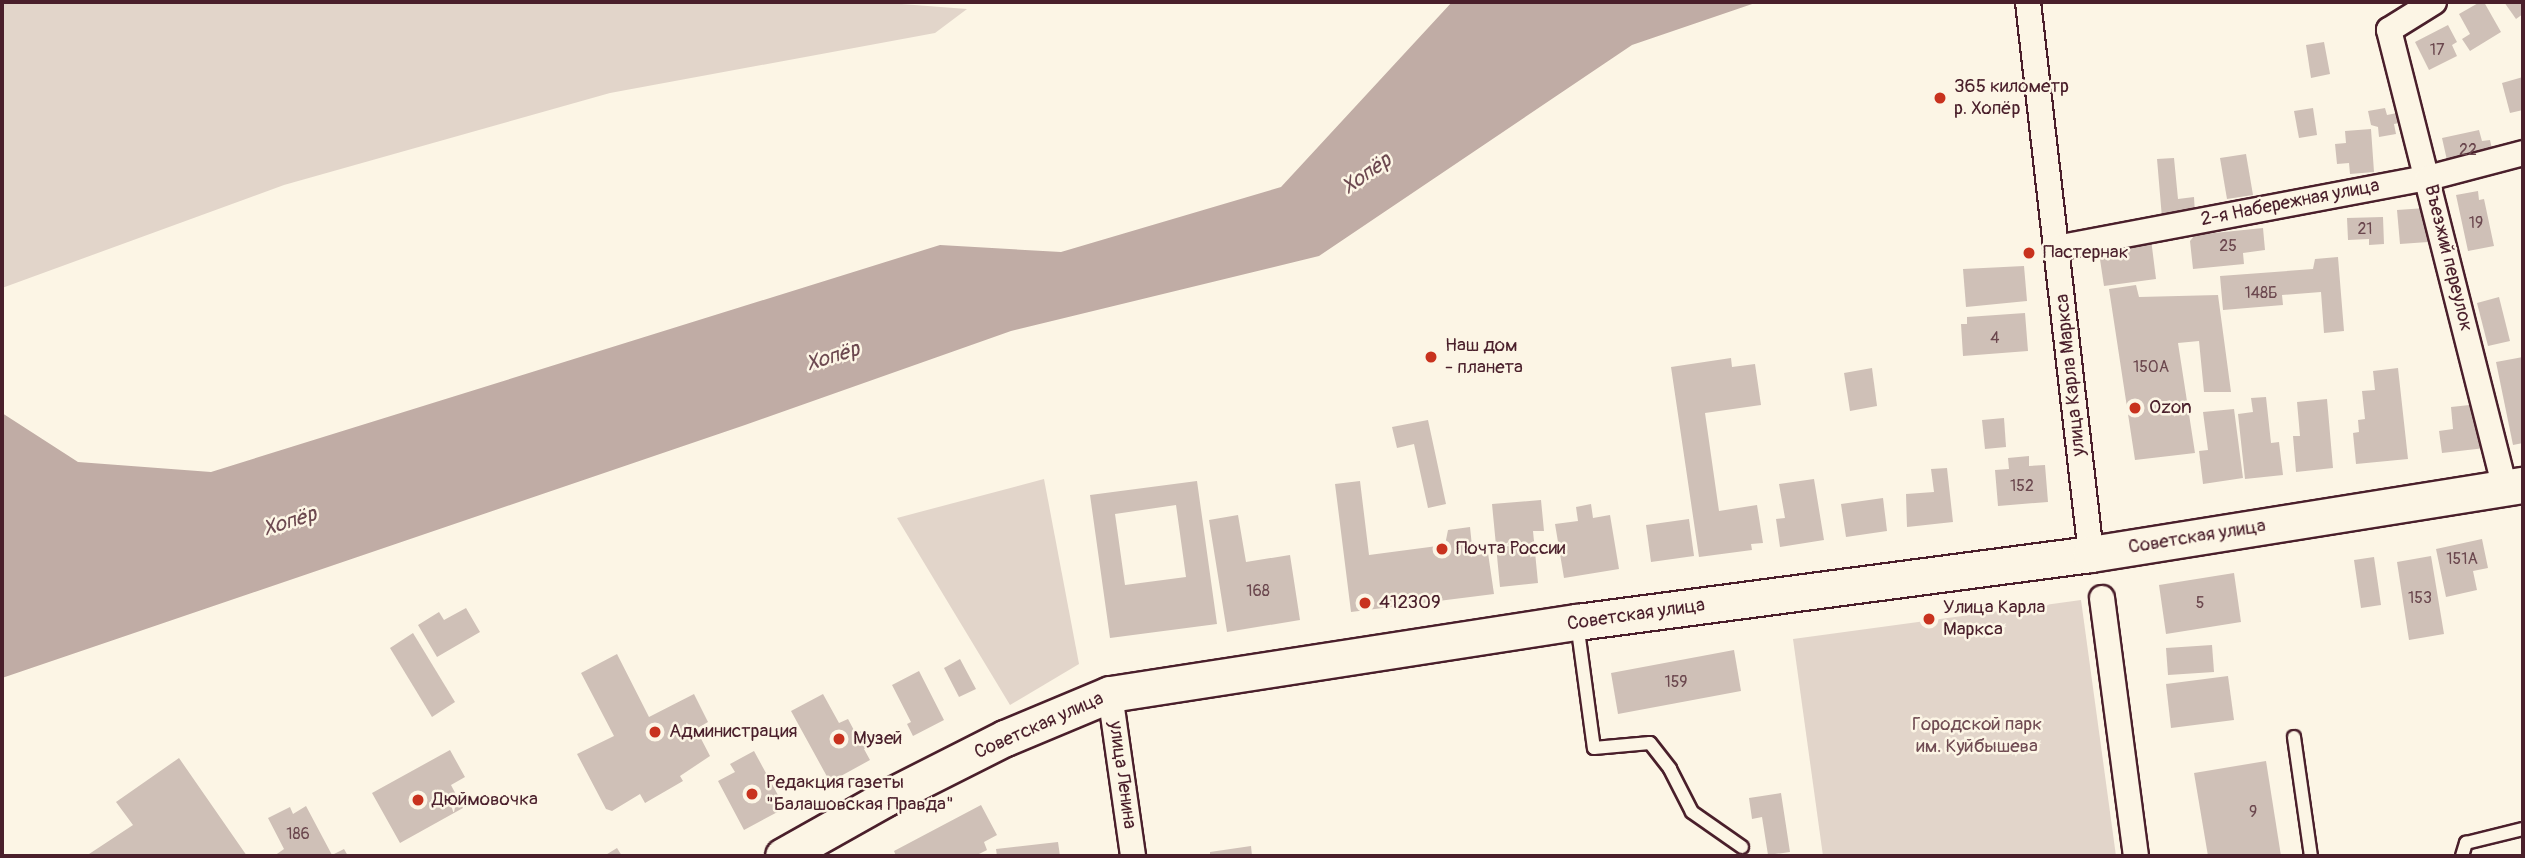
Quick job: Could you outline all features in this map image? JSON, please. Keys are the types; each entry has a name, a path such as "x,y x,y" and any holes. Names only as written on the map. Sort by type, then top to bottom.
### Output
{"street":[{"name":"улица Карла Маркса","path":"2028,2 2091,554"},
{"name":"Въезжий переулок","path":"2434,2 2389,30 2514,486"},
{"name":"2-я Набережная улица","path":"2056,248 2428,178 2523,153"},
{"name":"Советская улица","path":"783,856 884,799 993,744 1111,694 1577,622 2091,554 2514,486"},
{"path":"2102,598 2136,856"},
{"name":"улица Ленина","path":"1111,694 1133,856"}],"lane":[{"path":"1577,622 1594,748 1650,743 1670,769 1692,812 1742,847"},
{"path":"2294,737 2311,856"},
{"path":"2462,856 2466,843 2523,829"}],"green space":[{"path":"2,2 875,2 967,9 935,33 610,93 284,185 2,288"},
{"path":"1044,479 1079,664 1010,705 897,518"},
{"name":"Городской парк им. Куйбышева","path":"2081,600 2116,856 1823,856 1793,639"}],"water":[{"name":"Хопёр","path":"1452,2 1758,2 1632,45 1319,256 1011,331 745,425 2,678 2,413 78,462 211,472 940,245 1061,252 1281,187"}],"building":[{"path":"2484,2 2501,32 2470,51 2462,39 2470,34 2459,14"},
{"path":"2504,2 2523,2 2523,14 2516,19"},
{"path":"2448,25 2457,42 2452,45 2457,56 2429,70 2415,42"},
{"path":"2324,42 2330,74 2311,78 2306,45"},
{"path":"2523,77 2523,110 2510,113 2502,83"},
{"path":"2313,108 2317,135 2299,138 2294,111"},
{"path":"2385,108 2387,115 2397,113 2399,123 2394,124 2396,134 2379,137 2378,127 2371,125 2368,111"},
{"path":"2371,129 2374,172 2350,174 2349,163 2337,164 2335,144 2346,143 2345,131"},
{"path":"2479,130 2482,141 2490,140 2494,158 2449,169 2442,138"},
{"path":"2246,154 2253,195 2227,199 2220,158"},
{"path":"2174,158 2178,199 2194,197 2195,214 2162,218 2157,159"},
{"path":"2478,191 2479,200 2484,199 2494,246 2468,251 2456,195"},
{"path":"2426,208 2428,242 2400,244 2397,210"},
{"path":"2383,217 2384,244 2369,245 2369,239 2348,240 2347,218"},
{"path":"2263,228 2265,250 2243,253 2244,264 2193,269 2190,241 2195,235"},
{"path":"2151,239 2156,279 2104,286 2098,246"},
{"path":"2338,257 2344,331 2324,333 2321,292 2282,295 2283,305 2223,310 2220,276 2313,269 2315,259"},
{"path":"2024,266 2027,301 1966,307 1963,269"},
{"path":"2136,285 2139,297 2218,295 2231,392 2204,392 2199,341 2178,343 2195,453 2135,460 2109,289"},
{"path":"2499,297 2510,341 2488,346 2477,303"},
{"path":"2025,313 2028,351 1963,356 1961,324 1967,324 1967,317"},
{"path":"2523,357 2523,443 2513,445 2496,362"},
{"path":"1731,358 1732,367 1755,364 1761,405 1705,413 1719,511 1757,505 1763,543 1751,544 1752,550 1699,557 1671,367"},
{"path":"1872,368 1877,406 1850,411 1844,373"},
{"path":"2398,368 2408,459 2356,464 2353,433 2359,432 2358,420 2365,419 2362,391 2375,390 2373,371"},
{"path":"2266,397 2271,443 2279,442 2283,475 2245,479 2238,414 2253,412 2251,398"},
{"path":"2327,399 2333,468 2296,472 2293,436 2300,436 2297,402"},
{"path":"2479,404 2485,448 2442,453 2439,431 2453,429 2451,407"},
{"path":"2234,409 2243,478 2203,484 2199,451 2208,450 2203,412"},
{"path":"2004,418 2006,447 1985,449 1982,420"},
{"path":"1428,420 1446,504 1428,508 1414,444 1397,448 1392,427"},
{"path":"2029,456 2029,466 2045,465 2048,502 1998,506 1995,470 2009,469 2008,458"},
{"path":"1947,468 1953,522 1907,527 1906,494 1934,492 1931,469"},
{"path":"1814,479 1824,540 1780,547 1776,519 1785,518 1779,484"},
{"path":"1197,481 1217,624 1110,638 1090,495","holes":["1176,505 1186,577 1125,585 1115,514"]},
{"name":"Почта России","path":"1360,481 1369,555 1445,545 1448,530 1470,527 1473,556 1488,553 1494,594 1351,612 1335,484"},
{"path":"1883,498 1887,531 1846,537 1841,504"},
{"path":"1541,500 1544,531 1533,531 1538,583 1500,587 1492,504"},
{"path":"1591,504 1593,518 1610,515 1619,569 1564,578 1555,524 1578,521 1576,507"},
{"path":"1238,515 1246,562 1290,555 1300,620 1227,632 1209,520"},
{"path":"1689,519 1694,556 1651,562 1646,525"},
{"path":"2482,539 2488,568 2473,571 2477,590 2446,597 2436,549"},
{"path":"2431,556 2444,634 2409,640 2397,562"},
{"path":"2374,557 2381,605 2361,608 2354,560"},
{"path":"2234,573 2241,622 2166,634 2159,585"},
{"path":"466,608 480,632 437,657 418,625 439,612 444,620"},
{"path":"413,633 455,702 432,717 390,648"},
{"path":"2212,645 2214,672 2168,675 2166,648"},
{"path":"1734,650 1741,691 1618,714 1611,673"},
{"name":"Администрация","path":"617,654 649,717 694,694 708,722 696,729 710,756 680,776 683,781 645,803 640,794 612,811 606,809 577,754 614,736 581,673"},
{"path":"960,659 976,689 959,697 944,668"},
{"path":"919,671 944,720 913,736 907,724 911,722 892,685"},
{"path":"2228,676 2234,720 2171,728 2166,684"},
{"name":"Музей","path":"823,694 839,723 848,719 856,734 865,729 874,744 864,749 870,760 830,782 791,711"},
{"name":"Дюймовочка","path":"450,750 465,777 451,785 463,808 400,843 372,793"},
{"name":"Редакция газеты \"Балашовская Правда\"","path":"754,751 785,808 744,830 718,781 735,772 730,764"},
{"path":"179,758 247,856 86,856 133,825 116,802"},
{"path":"2266,761 2281,856 2208,856 2194,773"},
{"path":"1781,793 1790,852 1768,855 1762,817 1752,819 1749,798"},
{"path":"981,805 997,835 984,842 987,850 975,856 896,856 894,851"},
{"path":"306,806 332,855 344,849 348,856 274,856 284,849 268,818 290,807 293,814"},
{"path":"1058,842 1060,856 997,856 996,849"},
{"path":"1251,846 1252,856 1210,856 1210,852"},
{"path":"617,848 622,856 604,856"}],"place":[{"name":"365 километр р. Хопёр","path":"1940,98"},
{"name":"Пастернак","path":"2029,253"},
{"name":"Наш дом - планета","path":"1431,357"},
{"name":"Ozon","path":"2135,408"},
{"name":"Почта России","path":"1442,549"},
{"name":"412309","path":"1365,603"},
{"name":"Улица Карла Маркса","path":"1929,619"},
{"name":"Администрация","path":"655,732"},
{"name":"Музей","path":"839,739"},
{"name":"Редакция газеты \"Балашовская Правда\"","path":"752,794"},
{"name":"Дюймовочка","path":"418,800"}]}
